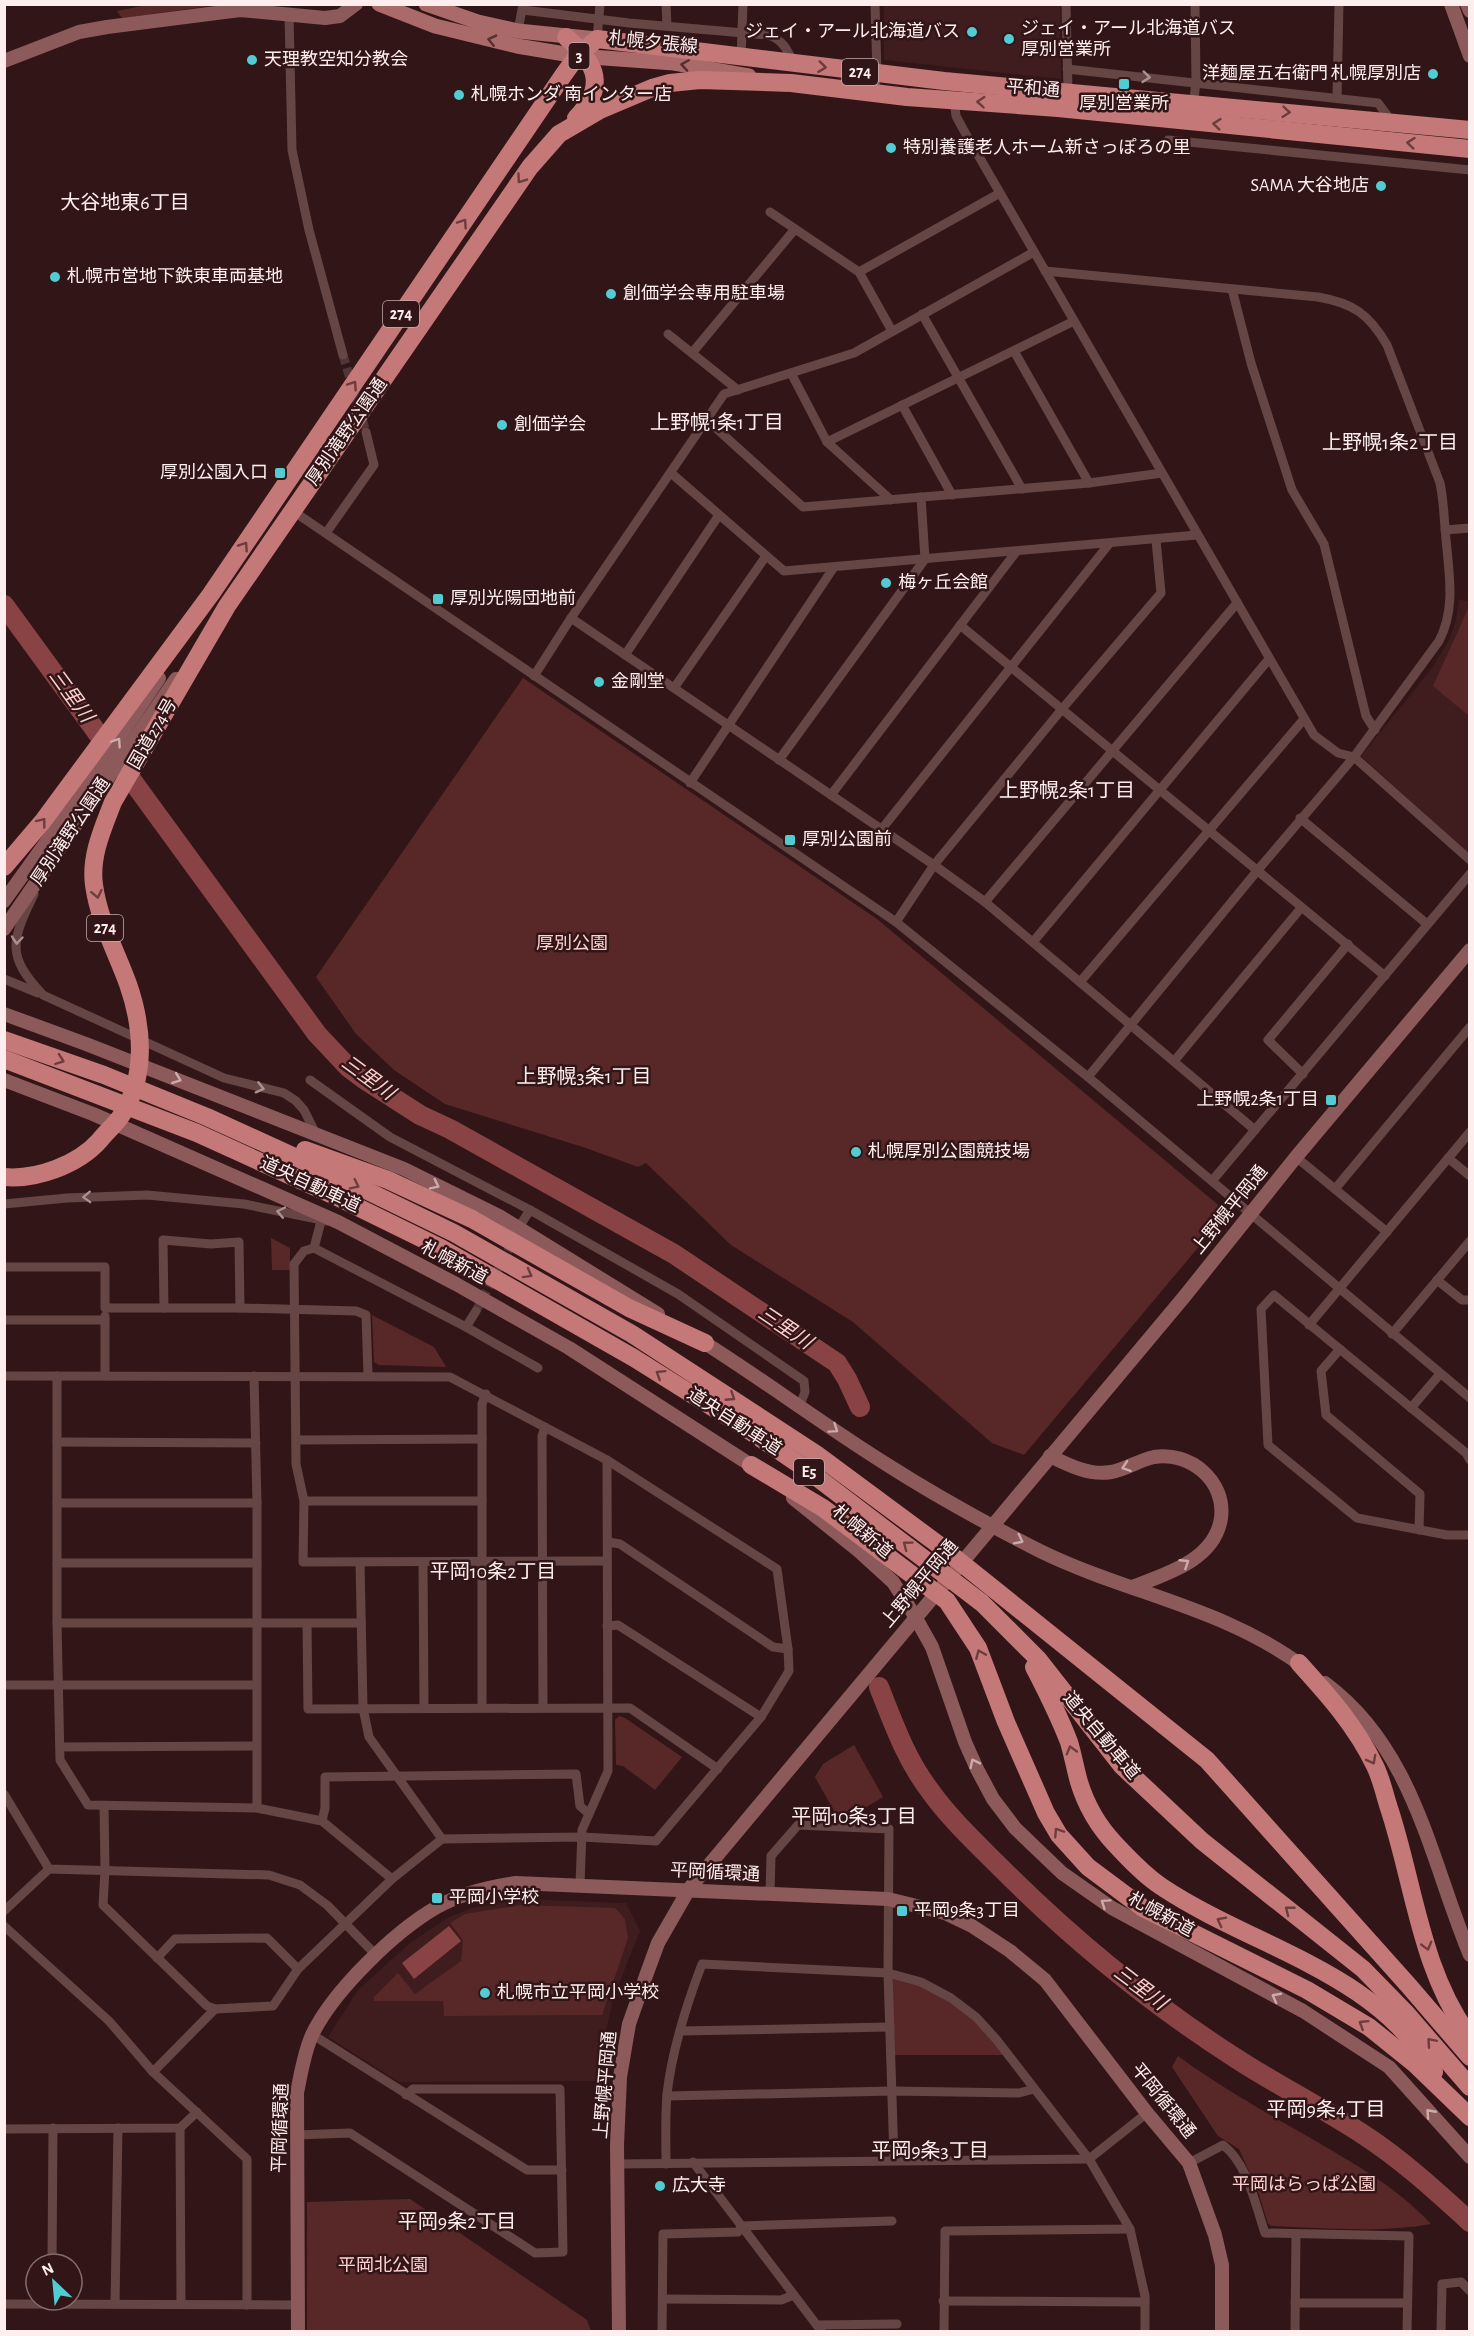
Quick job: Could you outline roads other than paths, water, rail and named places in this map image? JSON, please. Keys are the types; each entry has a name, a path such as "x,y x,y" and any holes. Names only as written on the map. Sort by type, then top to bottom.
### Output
{"highway":[{"name":"274","path":"560,134 589,104 595,91 596,73 566,37"},
{"name":"厚別滝野公園通","path":"211,594 581,54 597,39"},
{"name":"平和通","path":"597,39 877,74 955,91 1192,112 1392,122 1470,130"},
{"name":"厚別滝野公園通","path":"227,606 530,167 560,134 627,97 670,83 700,80 788,83"},
{"name":"平和通","path":"788,83 874,92 1068,92 1192,112 1470,149"},
{"name":"国道274号","path":"4,867 43,821 90,780 138,701 211,594"},
{"name":"国道274号","path":"4,1177 30,1176 71,1162 94,1147 120,1116 130,1098 137,1076 141,1049 138,1017 128,983 106,929 94,885 94,866 100,836 113,802 162,707 227,606"},
{"name":"道央自動車道","path":"4,1040 104,1075 207,1117 454,1233 632,1334 816,1454 930,1538 1207,1760 1470,2057"},
{"name":"道央自動車道","path":"4,1059 197,1133 335,1196 441,1248 524,1293 634,1358 806,1469 982,1603 1038,1659 1122,1766 1163,1807 1202,1841 1363,1969 1405,2012 1470,2087"},
{"path":"207,1117 363,1170 408,1189 472,1219 629,1308 705,1343"},
{"path":"751,1464 823,1508 947,1601 978,1648 1006,1722 1046,1813 1059,1834 1088,1867 1143,1908 1307,1990 1369,2027 1415,2064 1470,2117"},
{"path":"982,1603 1013,1636 1033,1665 1058,1713 1070,1746 1079,1784 1090,1811 1121,1850 1160,1886 1195,1908 1340,1981 1371,2002 1396,2025 1431,2067 1470,2130"},
{"path":"1299,1663 1351,1722 1376,1767 1395,1826 1431,1962 1445,1997 1470,2037"}],"main road":[{"name":"札幌夕張線","path":"379,4 435,26 517,46 674,63 788,83"},
{"name":"札幌夕張線","path":"426,4 478,22 518,31 597,39"}],"street":[{"path":"4,61 79,32 107,27 240,10 324,18 340,16 356,4"},
{"path":"597,39 600,4"},
{"path":"666,4 667,26"},
{"path":"741,58 743,4"},
{"path":"874,92 877,74 875,4"},
{"path":"1066,4 1068,92"},
{"path":"1192,112 1196,82 1195,4"},
{"path":"1337,97 1339,4"},
{"path":"1451,4 1470,56"},
{"path":"1467,4 1470,11"},
{"path":"518,31 523,7 600,20 776,37 788,51 793,64 788,83"},
{"path":"289,14 292,150 309,230 343,355"},
{"path":"1067,69 1378,103 1392,122"},
{"path":"955,91 960,125 1304,719 1320,741 1338,753 1354,757 1470,860"},
{"path":"1168,140 1470,170"},
{"path":"859,272 1000,193"},
{"path":"770,212 859,272 892,331"},
{"path":"692,353 795,229"},
{"path":"534,676 724,394 854,353 1034,252"},
{"path":"1045,271 1336,300 1350,305 1367,318 1387,345 1440,483 1450,587 1450,610 1446,628 1375,729 1088,1077"},
{"path":"1232,289 1251,363 1292,490 1323,544 1366,716 1375,729"},
{"path":"922,314 1022,489"},
{"path":"827,442 1074,321"},
{"path":"668,334 738,390"},
{"path":"1014,351 1089,483"},
{"path":"791,373 827,442 891,500"},
{"path":"902,405 952,495"},
{"path":"706,420 803,507 1089,483 1162,473"},
{"path":"326,533 374,465 366,432"},
{"path":"671,472 784,571 1197,535"},
{"path":"779,760 926,559 921,497"},
{"path":"293,511 897,922 1088,1077 1470,1398"},
{"path":"625,655 719,514"},
{"path":"1445,530 1470,528"},
{"path":"897,922 934,865 1161,593 1156,540"},
{"path":"881,830 1109,544"},
{"path":"831,795 1016,552"},
{"path":"674,688 766,556"},
{"path":"690,783 834,567"},
{"path":"985,902 1237,603"},
{"path":"571,618 985,902 1175,1060 1255,1130"},
{"path":"960,625 1385,976"},
{"path":"1033,942 1269,659"},
{"name":"厚別滝野公園通","path":"4,901 90,780 162,707"},
{"path":"1080,982 1304,719"},
{"name":"厚別滝野公園通","path":"4,929 46,867 90,780"},
{"path":"1300,818 1427,924"},
{"path":"43,995 20,968 15,947 18,928 46,867"},
{"path":"1212,1181 1470,874"},
{"path":"1175,1060 1301,908"},
{"path":"1303,1074 1268,1040 1348,944"},
{"name":"上野幌平岡通","path":"618,2331 620,2077 629,2024 658,1942 689,1889 1470,950"},
{"path":"4,979 224,1078 284,1093 304,1110 315,1132"},
{"path":"4,1014 315,1132 404,1169 499,1216 705,1343 884,1463 944,1500 1054,1557 1236,1625 1299,1663 1332,1688 1355,1711 1371,1729 1398,1769 1424,1823 1454,1918 1470,1955"},
{"path":"1335,1189 1470,1027"},
{"name":"札幌新道","path":"4,1080 93,1114 338,1222 456,1284 569,1348 751,1464 859,1551 893,1582 932,1647 965,1742 993,1798 1015,1828 1062,1873 1112,1908 1206,1961 1303,2011 1389,2067 1470,2157"},
{"path":"310,1080 390,1137 530,1210 678,1294 804,1381 805,1392 800,1406"},
{"path":"1310,1324 1470,1132"},
{"path":"1296,1157 1387,1232"},
{"path":"1448,1158 1470,1176"},
{"path":"4,1204 67,1198 147,1195 244,1204 321,1221 338,1222"},
{"path":"521,1224 530,1210"},
{"path":"314,1248 321,1221"},
{"path":"164,1308 163,1240 211,1244 239,1242 240,1308"},
{"path":"1392,1334 1470,1240"},
{"path":"538,1368 466,1327 314,1248 304,1251 294,1264 296,1464 304,1501 303,1562 607,1561"},
{"path":"4,1267 105,1267 105,1376"},
{"path":"1437,1280 1462,1300 1470,1300"},
{"path":"1470,1460 1466,1453 1274,1295 1261,1309 1268,1445 1357,1518 1447,1535 1470,1536"},
{"path":"105,1308 356,1311 366,1315 368,1375"},
{"path":"466,1327 476,1311"},
{"path":"4,1320 105,1320"},
{"path":"1340,1349 1321,1371 1326,1415 1420,1494 1419,1530"},
{"path":"1411,1408 1440,1374"},
{"path":"4,1376 368,1375 450,1377 607,1460 777,1569 789,1671 761,1717 656,1841 582,1838 442,1839 392,1879 298,1969 273,2006 215,2009 207,2006 103,1905 104,1806"},
{"path":"57,1376 57,1623 60,1760 88,1805 257,1808 322,1821 392,1879"},
{"path":"254,1376 257,1503 257,1808"},
{"path":"482,1708 482,1404 486,1394"},
{"path":"543,1708 542,1436 545,1426"},
{"path":"296,1440 482,1439"},
{"path":"57,1442 256,1443"},
{"path":"1050,1456 1083,1470 1110,1472 1154,1457 1172,1457 1200,1467 1212,1481 1222,1509 1214,1541 1202,1553 1175,1570 1132,1587"},
{"path":"580,1885 582,1830 608,1771 607,1460"},
{"path":"304,1501 482,1501"},
{"path":"57,1503 257,1503"},
{"path":"608,1542 620,1544 773,1647 788,1649"},
{"path":"360,1562 363,1708 369,1737 442,1839"},
{"path":"423,1562 424,1708"},
{"path":"57,1563 257,1563"},
{"path":"57,1623 361,1623"},
{"path":"307,1624 308,1709 630,1708 718,1769"},
{"path":"607,1626 618,1624 761,1717"},
{"path":"4,1685 256,1685"},
{"path":"60,1747 256,1746"},
{"path":"322,1821 325,1808 325,1777 576,1774 580,1806 589,1814"},
{"path":"4,1794 49,1869"},
{"path":"770,1894 771,1856 798,1825 889,1829 888,1973 894,2160"},
{"path":"4,1911 49,1869 269,1875 300,1885 327,1905 377,1956"},
{"name":"平岡循環通","path":"298,2331 297,2093 312,2035 339,1994 406,1929 437,1907 468,1893 491,1886 516,1883 888,1899 945,1913 972,1926 1010,1951 1045,1980 1189,2163 1213,2226 1222,2265 1222,2331"},
{"path":"4,1926 109,2021 153,2072 247,2159 248,2305"},
{"path":"157,1958 175,1939 267,1938 298,1969"},
{"path":"666,2164 667,2096 672,2064 689,1999 702,1964 888,1973 921,1982 951,1998 976,2017 996,2038 1089,2159 1130,2229 1145,2302 1145,2331"},
{"path":"153,2072 215,2009"},
{"path":"680,2031 890,2027"},
{"path":"312,2035 527,2170 562,2170"},
{"path":"297,2135 350,2133 535,2253 563,2252 560,2089 413,2089 406,2095"},
{"path":"667,2096 892,2091 1020,2093 1034,2089"},
{"path":"4,2129 180,2128 197,2112"},
{"path":"618,2164 1089,2159 1148,2113"},
{"path":"52,2128 52,2252"},
{"path":"115,2304 118,2128"},
{"path":"180,2128 181,2304"},
{"path":"1189,2163 1223,2145 1233,2154 1246,2179 1265,2233 1408,2236 1407,2331"},
{"path":"693,2162 819,2328 897,2324"},
{"path":"742,2226 892,2221"},
{"path":"662,2331 663,2234 738,2232 742,2226"},
{"path":"944,2331 945,2231 1130,2229"},
{"path":"1295,2331 1296,2234"},
{"path":"1441,2331 1442,2284 1461,2282 1470,2291"},
{"path":"663,2299 780,2300 794,2295"},
{"path":"943,2301 1145,2302"},
{"path":"4,2304 24,2303"},
{"path":"84,2303 298,2305"},
{"path":"1295,2303 1407,2303"}],"waterway":[{"name":"三里川","path":"4,605 317,1034 348,1067 420,1115 450,1129 674,1254 837,1363 860,1407"},
{"name":"三里川","path":"879,1687 906,1752 936,1799 972,1840 1028,1895 1085,1946 1174,2016 1252,2069 1346,2123 1390,2153 1470,2222"}],"tunnel":[{"path":"343,355 366,432"},
{"path":"476,1311 514,1239"}],"place":[{"name":"ジェイ・アール北海道バス","path":"972,32"},
{"name":"ジェイ・アール北海道バス 厚別営業所","path":"1009,39"},
{"name":"天理教空知分教会","path":"252,60"},
{"name":"洋麺屋五右衛門 札幌厚別店","path":"1433,74"},
{"name":"厚別営業所","path":"1124,84"},
{"name":"札幌ホンダ 南インター店","path":"459,95"},
{"name":"特別養護老人ホーム新さっぽろの里","path":"891,148"},
{"name":"SAMA 大谷地店","path":"1381,186"},
{"name":"札幌市営地下鉄東車両基地","path":"55,277"},
{"name":"創価学会専用駐車場","path":"611,294"},
{"name":"創価学会","path":"502,425"},
{"name":"厚別公園入口","path":"280,473"},
{"name":"梅ヶ丘会館","path":"886,583"},
{"name":"厚別光陽団地前","path":"438,599"},
{"name":"金剛堂","path":"599,682"},
{"name":"厚別公園前","path":"790,840"},
{"name":"上野幌2条1丁目","path":"1331,1100"},
{"name":"札幌厚別公園競技場","path":"856,1152"},
{"name":"平岡小学校","path":"437,1898"},
{"name":"平岡9条3丁目","path":"902,1911"},
{"name":"札幌市立平岡小学校","path":"485,1993"},
{"name":"広大寺","path":"660,2186"}],"district":[{"name":"大谷地東6丁目","path":"125,203"},
{"name":"上野幌1条1丁目","path":"717,423"},
{"name":"上野幌1条2丁目","path":"1390,443"},
{"name":"上野幌2条1丁目","path":"1067,791"},
{"name":"上野幌3条1丁目","path":"584,1077"},
{"name":"平岡10条2丁目","path":"493,1572"},
{"name":"平岡10条3丁目","path":"854,1817"},
{"name":"平岡9条4丁目","path":"1326,2110"},
{"name":"平岡9条3丁目","path":"930,2151"},
{"name":"平岡9条2丁目","path":"457,2222"}],"park label":[{"name":"厚別公園","path":"572,944"},
{"name":"平岡はらっぱ公園","path":"1304,2185"},
{"name":"平岡北公園","path":"383,2266"}]}
